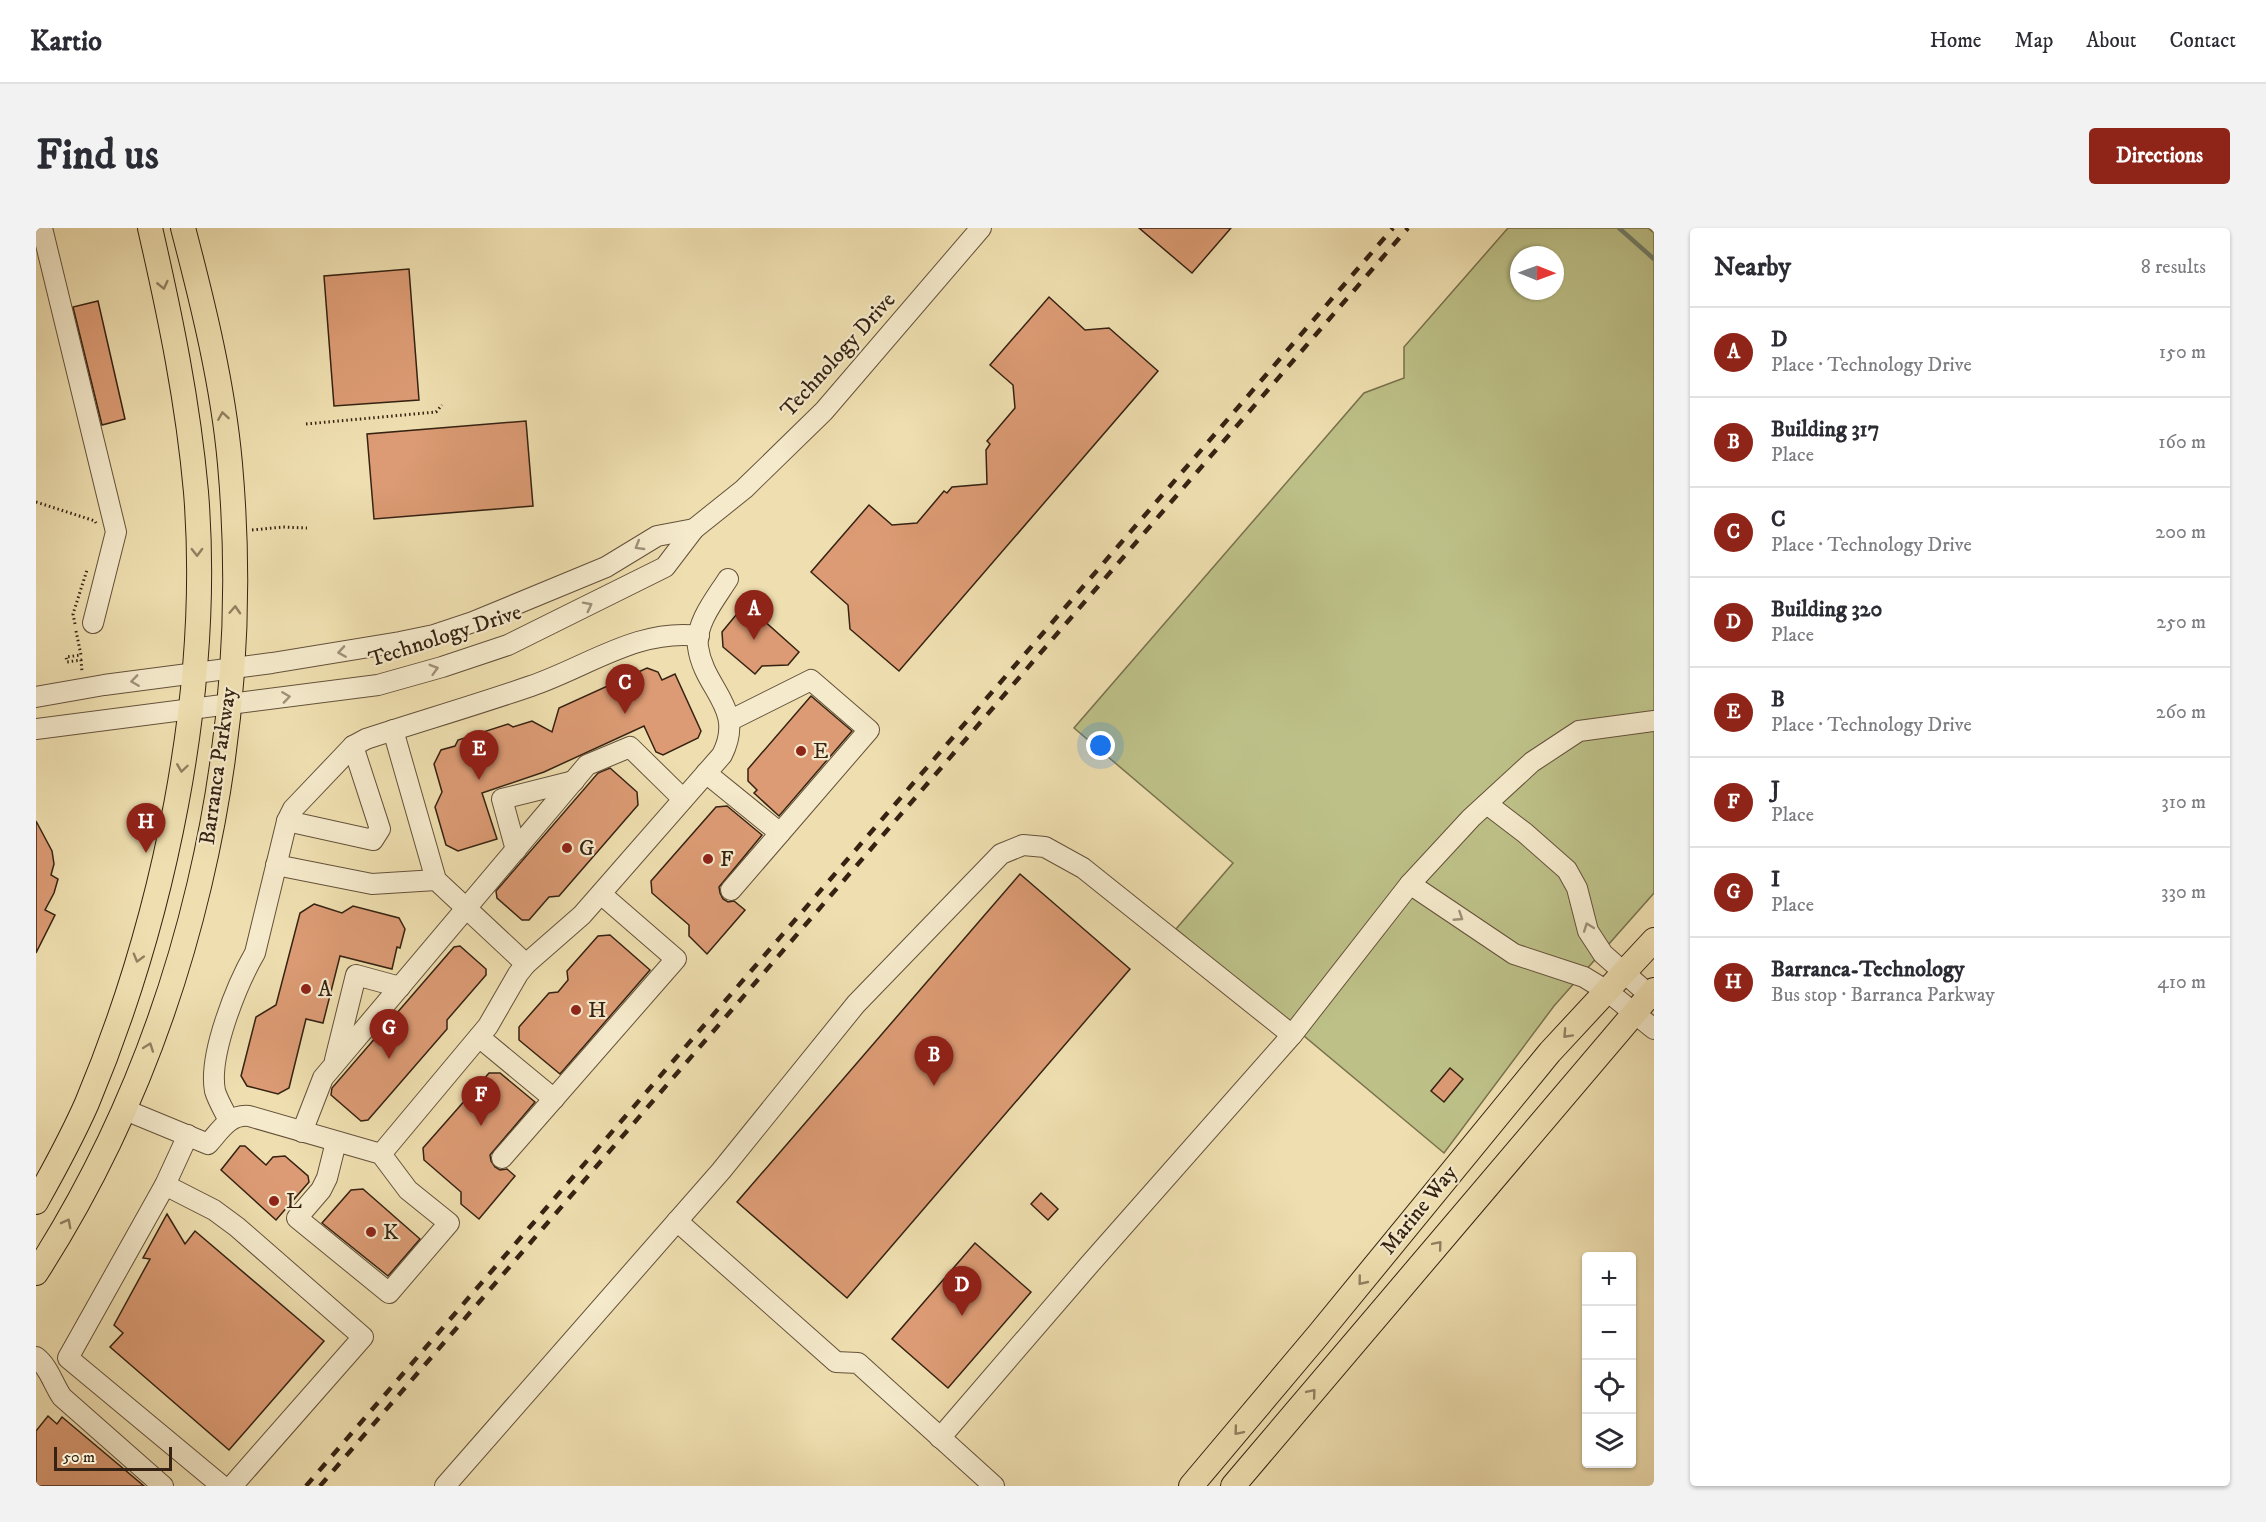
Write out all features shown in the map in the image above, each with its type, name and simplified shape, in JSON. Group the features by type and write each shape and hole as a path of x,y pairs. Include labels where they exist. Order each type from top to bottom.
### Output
{"main road":[{"name":"Barranca Parkway","path":"36,1202 64,1152 87,1102 132,978 165,855 178,792 189,710 198,586 196,494 187,405 171,317 150,228"},
{"name":"Barranca Parkway","path":"36,1273 95,1171 137,1078 187,934 215,807 232,669 236,532 230,460 205,312 183,228"},
{"name":"Marine Way","path":"1191,1486 1550,1052 1654,940"},
{"name":"Marine Way","path":"1233,1486 1634,1014 1653,995"}],"street":[{"path":"42,228 116,532 93,623"},
{"name":"Technology Drive","path":"36,729 378,685 508,645 665,567 694,530 744,489 824,411 981,228"},
{"name":"Technology Drive","path":"36,697 232,669 434,635 473,622 606,567 657,536 694,530"},
{"path":"381,1154 488,1026 526,964 582,915 722,755 728,743 731,720 698,647 699,636 708,610 728,579"},
{"path":"229,1121 216,1093 214,1080 217,1050 244,972 255,953 287,821 293,809 353,746 393,730 533,686 653,637 681,634 699,636"},
{"path":"731,720 811,680 869,730 731,890"},
{"path":"939,1438 1292,1035 1410,885 1487,804 1532,762 1579,731 1654,722"},
{"path":"393,730 436,880 526,964"},
{"path":"287,821 373,840 380,829 353,746"},
{"path":"302,1132 323,1078 587,765 630,747 683,800"},
{"path":"706,773 780,833"},
{"path":"516,850 502,799 574,781"},
{"path":"1487,804 1526,833 1567,870 1577,888 1588,931 1603,954 1653,995"},
{"path":"445,1486 721,1172 856,1004 1001,854 1023,845 1045,847 1083,868 1292,1035"},
{"path":"276,865 372,884 436,880"},
{"path":"1410,885 1514,954 1581,975 1607,991 1654,1029"},
{"path":"502,1158 676,959 601,894"},
{"path":"334,1065 356,975 400,987"},
{"path":"479,1036 554,1099"},
{"path":"123,1109 208,1144 229,1121 239,1115 381,1154 408,1190 450,1223 389,1293 297,1218 321,1190 327,1178 336,1142"},
{"path":"163,1486 62,1397 39,1365 68,1358 165,1185 188,1135"},
{"path":"165,1185 214,1210 237,1227 363,1337 232,1486"},
{"path":"677,1221 836,1362 858,1363 994,1486"},
{"path":"68,1358 222,1486"}],"path":[{"path":"306,424 436,412 442,405"},
{"path":"36,502 95,521 98,533"},
{"path":"236,532 283,527 307,528"},
{"path":"82,672 81,660 67,662 66,657 81,655 73,614 89,562"}],"green space":[{"path":"1508,228 1648,228 1654,233 1654,893 1554,1006 1444,1153 1176,929 1233,863 1074,728 1364,393 1404,378 1404,347"}],"building":[{"path":"1139,228 1231,228 1192,273"},
{"path":"409,269 419,400 334,406 324,276"},
{"path":"1049,297 1085,330 1109,328 1158,371 899,671 850,629 848,605 811,572 869,505 892,525 917,523 944,491 947,493 952,487 987,484 986,450 990,444 987,441 1015,408 1013,385 990,365"},
{"path":"98,301 125,419 102,425 73,307"},
{"path":"526,421 533,506 374,519 367,434"},
{"path":"745,604 799,652 788,665 762,666 755,674 723,647 722,632"},
{"path":"647,668 658,672 662,680 675,674 701,731 698,738 663,755 656,752 644,726 544,772 482,793 497,839 458,851 446,845 435,807 442,792 434,764 441,750 455,746 458,740 508,724 513,727 532,721 552,732 559,708"},
{"name":"E","path":"811,696 852,731 779,816 754,793 757,790 748,781 748,769"},
{"name":"G","path":"610,768 637,792 638,805 559,896 549,897 529,920 522,920 497,898 496,891 598,773"},
{"name":"F","path":"727,806 762,835 719,887 723,899 728,902 734,901 745,910 707,954 689,936 689,925 652,893 651,881 716,807"},
{"path":"36,821 52,851 54,864 51,875 58,879 45,910 55,915 36,953"},
{"path":"1020,874 1130,969 847,1298 737,1202"},
{"name":"A","path":"314,904 342,913 353,906 399,918 405,929 400,948 397,947 392,969 340,956 323,1023 306,1019 289,1088 278,1094 247,1086 241,1076 256,1017 276,1005 300,913"},
{"name":"H","path":"610,935 650,970 560,1074 519,1040 519,1027 549,993 558,992 568,980 567,971 598,936"},
{"path":"460,946 486,969 486,975 447,1020 447,1029 368,1120 361,1121 331,1095 332,1088 454,947"},
{"path":"1450,1068 1463,1079 1444,1102 1431,1091"},
{"path":"489,1073 500,1073 535,1102 490,1155 495,1167 500,1170 507,1169 515,1176 479,1219 461,1204 461,1192 424,1160 423,1148"},
{"name":"L","path":"240,1146 245,1146 266,1165 273,1157 285,1156 308,1176 309,1182 276,1220 221,1170"},
{"name":"K","path":"363,1189 420,1239 388,1276 322,1223 351,1190"},
{"path":"1041,1193 1058,1209 1048,1220 1031,1204"},
{"path":"167,1214 185,1244 195,1231 324,1341 229,1450 110,1347 123,1333 114,1325 150,1259 143,1258"},
{"path":"975,1243 1031,1292 948,1388 892,1339"},
{"path":"48,1416 57,1424 62,1417 144,1486 36,1486 36,1431"}],"waterway":[{"path":"1619,228 1654,259"}],"railway":[{"path":"306,1486 1393,228"},
{"path":"320,1486 1408,228"}],"place":[{"name":"D","path":"754,640"},
{"name":"C","path":"625,714"},
{"name":"E","path":"801,751"},
{"name":"B","path":"479,780"},
{"name":"G","path":"567,848"},
{"name":"Barranca-Technology","path":"146,853"},
{"name":"F","path":"708,859"},
{"name":"A","path":"306,989"},
{"name":"H","path":"576,1010"},
{"name":"I","path":"389,1059"},
{"name":"Building 317","path":"934,1086"},
{"name":"J","path":"481,1126"},
{"name":"L","path":"274,1201"},
{"name":"K","path":"371,1232"},
{"name":"Building 320","path":"962,1316"}]}
